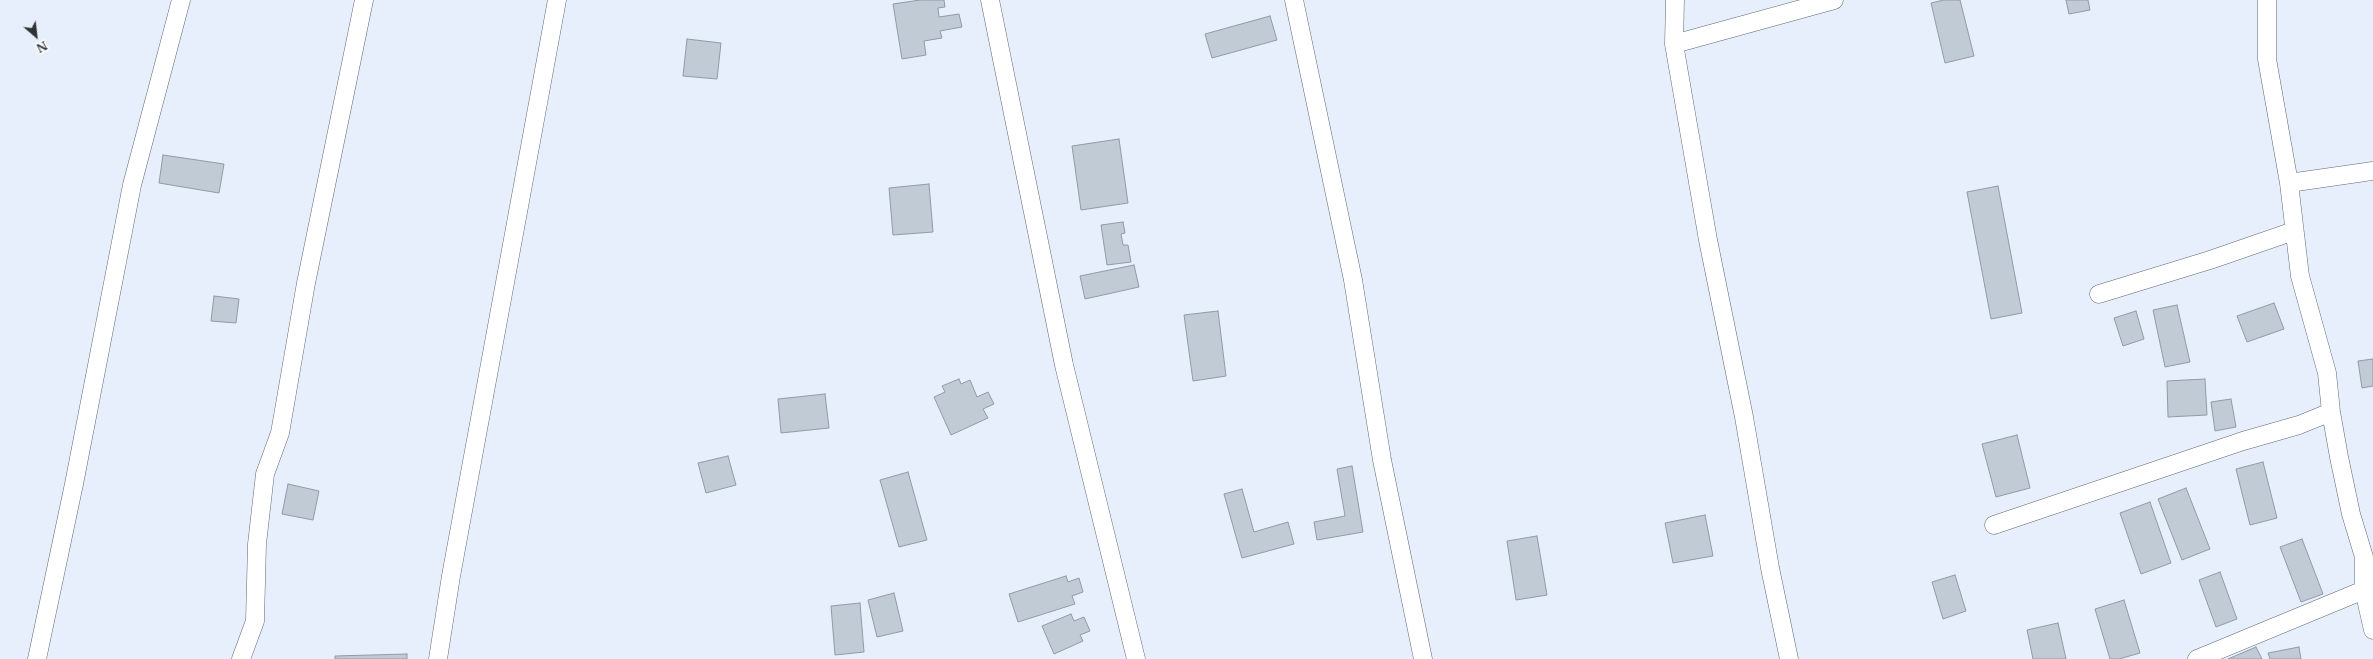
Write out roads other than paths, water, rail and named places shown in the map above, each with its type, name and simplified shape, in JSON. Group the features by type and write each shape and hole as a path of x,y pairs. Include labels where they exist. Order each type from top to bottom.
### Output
{"street":[{"path":"37,659 74,484 132,185 181,0"},
{"path":"241,659 255,621 257,544 265,474 280,433 306,283 364,0"},
{"path":"438,659 454,560 557,0"},
{"path":"990,0 1064,365 1136,659"},
{"path":"1294,0 1352,280 1382,460 1423,659"},
{"path":"1675,0 1674,44 1708,240 1744,417 1770,568 1789,659"},
{"path":"1674,44 1834,0"},
{"path":"2267,0 2267,59 2289,183 2300,276 2327,373 2331,412 2351,514 2364,557 2364,590 2373,630"},
{"path":"2289,183 2373,171"},
{"path":"2099,294 2210,260 2294,231"},
{"path":"1994,525 2331,412"},
{"path":"2197,659 2364,590"}]}
